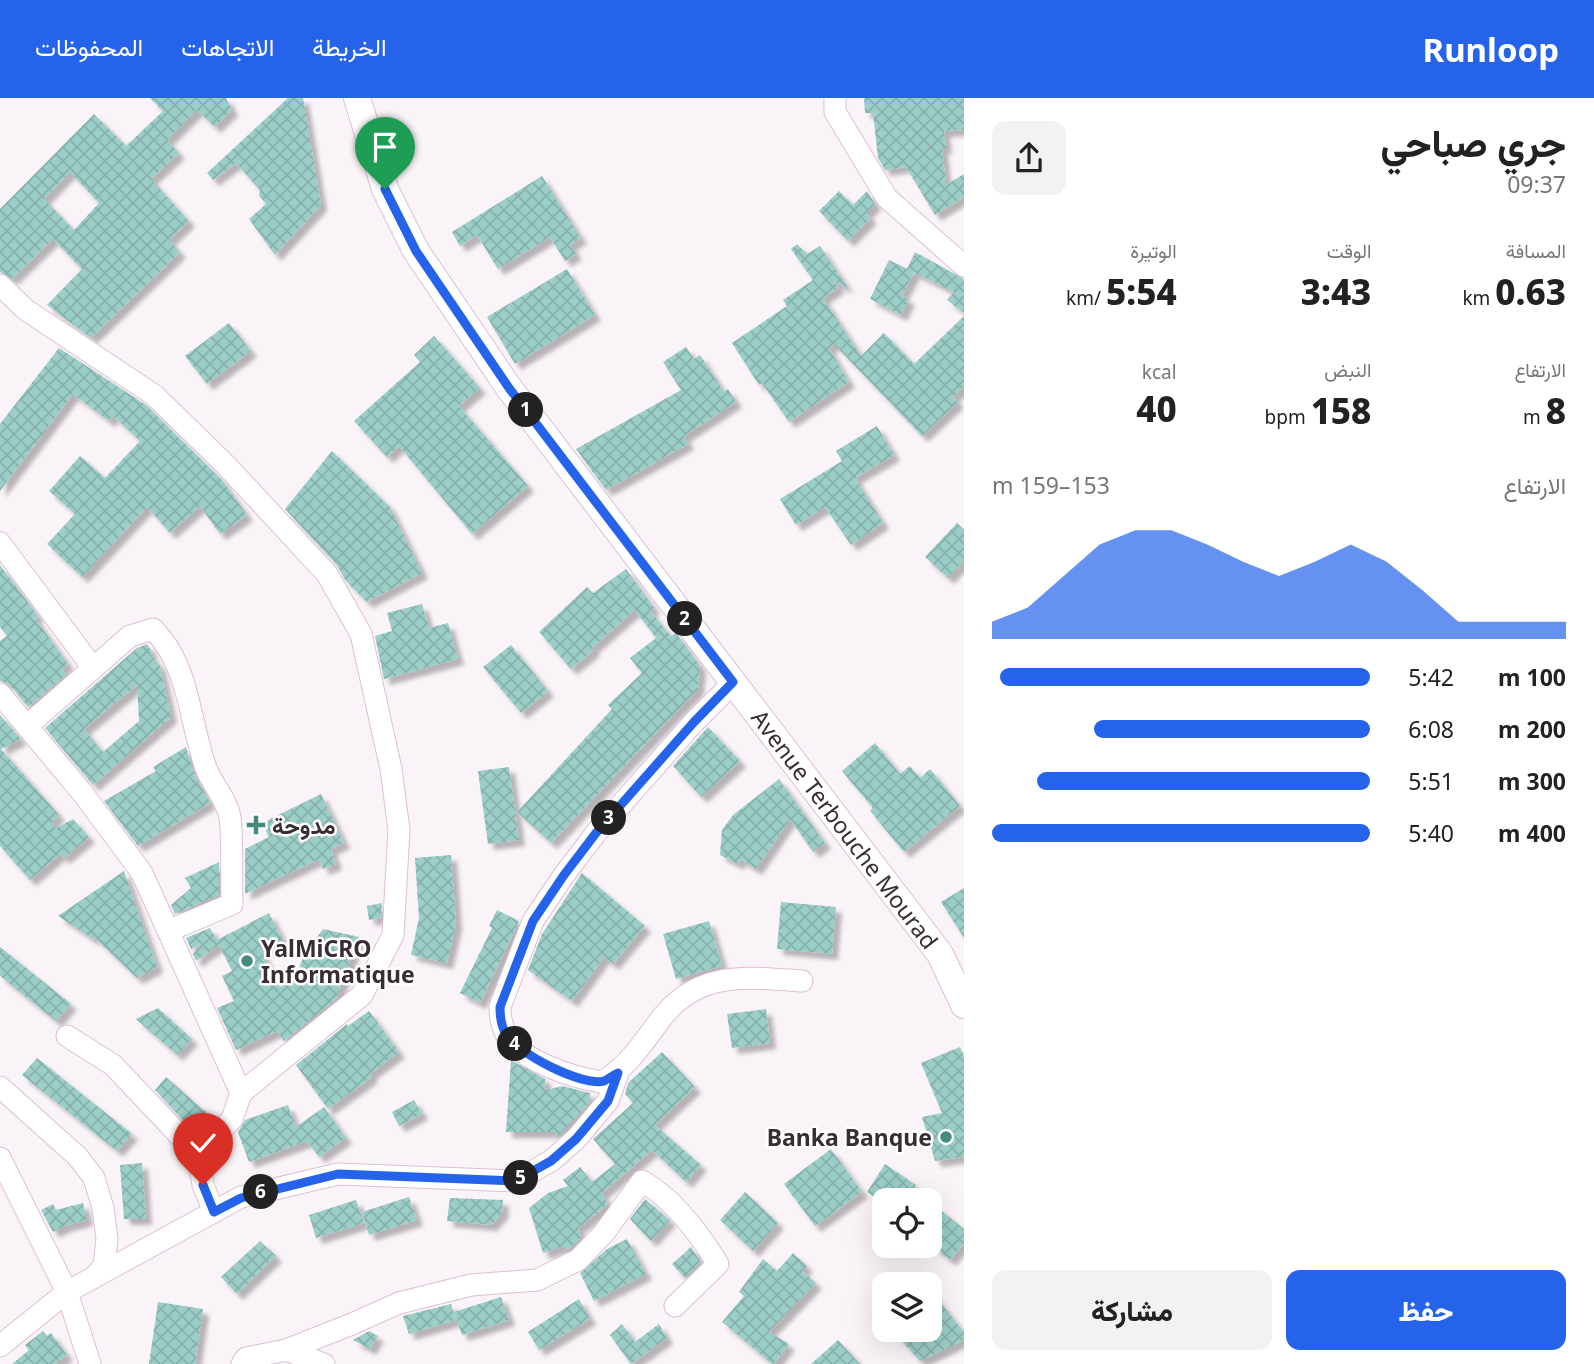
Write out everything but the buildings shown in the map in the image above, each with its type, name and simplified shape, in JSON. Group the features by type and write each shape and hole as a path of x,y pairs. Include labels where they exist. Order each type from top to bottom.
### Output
{"main road":[{"name":"Avenue Terbouche Mourad","path":"357,98 385,189 416,251 509,388 940,954 964,1005"}],"street":[{"path":"835,98 835,112 887,198 964,266"},
{"path":"0,285 26,310 154,395 225,464 327,574 361,634 391,769 399,830 393,935 362,995 241,1093 232,1119 198,1155"},
{"path":"0,543 93,668"},
{"path":"27,726 130,636 153,629 167,643 183,675 189,710 207,769 229,814 232,904 168,931"},
{"path":"733,682 596,833 564,875 533,921 500,1007 500,1021 507,1037 529,1056 553,1068 602,1082 618,1073 669,1007 694,988 746,977 802,981"},
{"path":"0,694 84,795 142,873 241,1093"},
{"path":"67,1036 113,1065 198,1155 203,1185 214,1212"},
{"path":"0,1346 67,1292 241,1198 338,1174 515,1181 551,1161 576,1139 608,1101 618,1073"},
{"path":"0,1087 78,1157 94,1178 103,1208 107,1239 104,1266 96,1275"},
{"path":"0,1158 67,1292 90,1364"},
{"path":"242,1364 246,1358 286,1350 398,1303 471,1285 537,1280 578,1260 604,1234 642,1181 653,1188 699,1234 718,1264 675,1306"},
{"path":"286,1350 324,1364"}],"place":[{"name":"مدوحة","path":"256,825"},
{"name":"YalMiCRO Informatique","path":"247,961"},
{"name":"Banka Banque","path":"946,1137"}],"route":[{"path":"203,1185 214,1212 241,1198 338,1174 515,1181 551,1161 576,1139 608,1101 618,1073 602,1082 589,1080 553,1068 529,1056 507,1037 500,1021 500,1007 533,921 564,875 596,833 733,682 509,388 416,251 385,189"}]}
